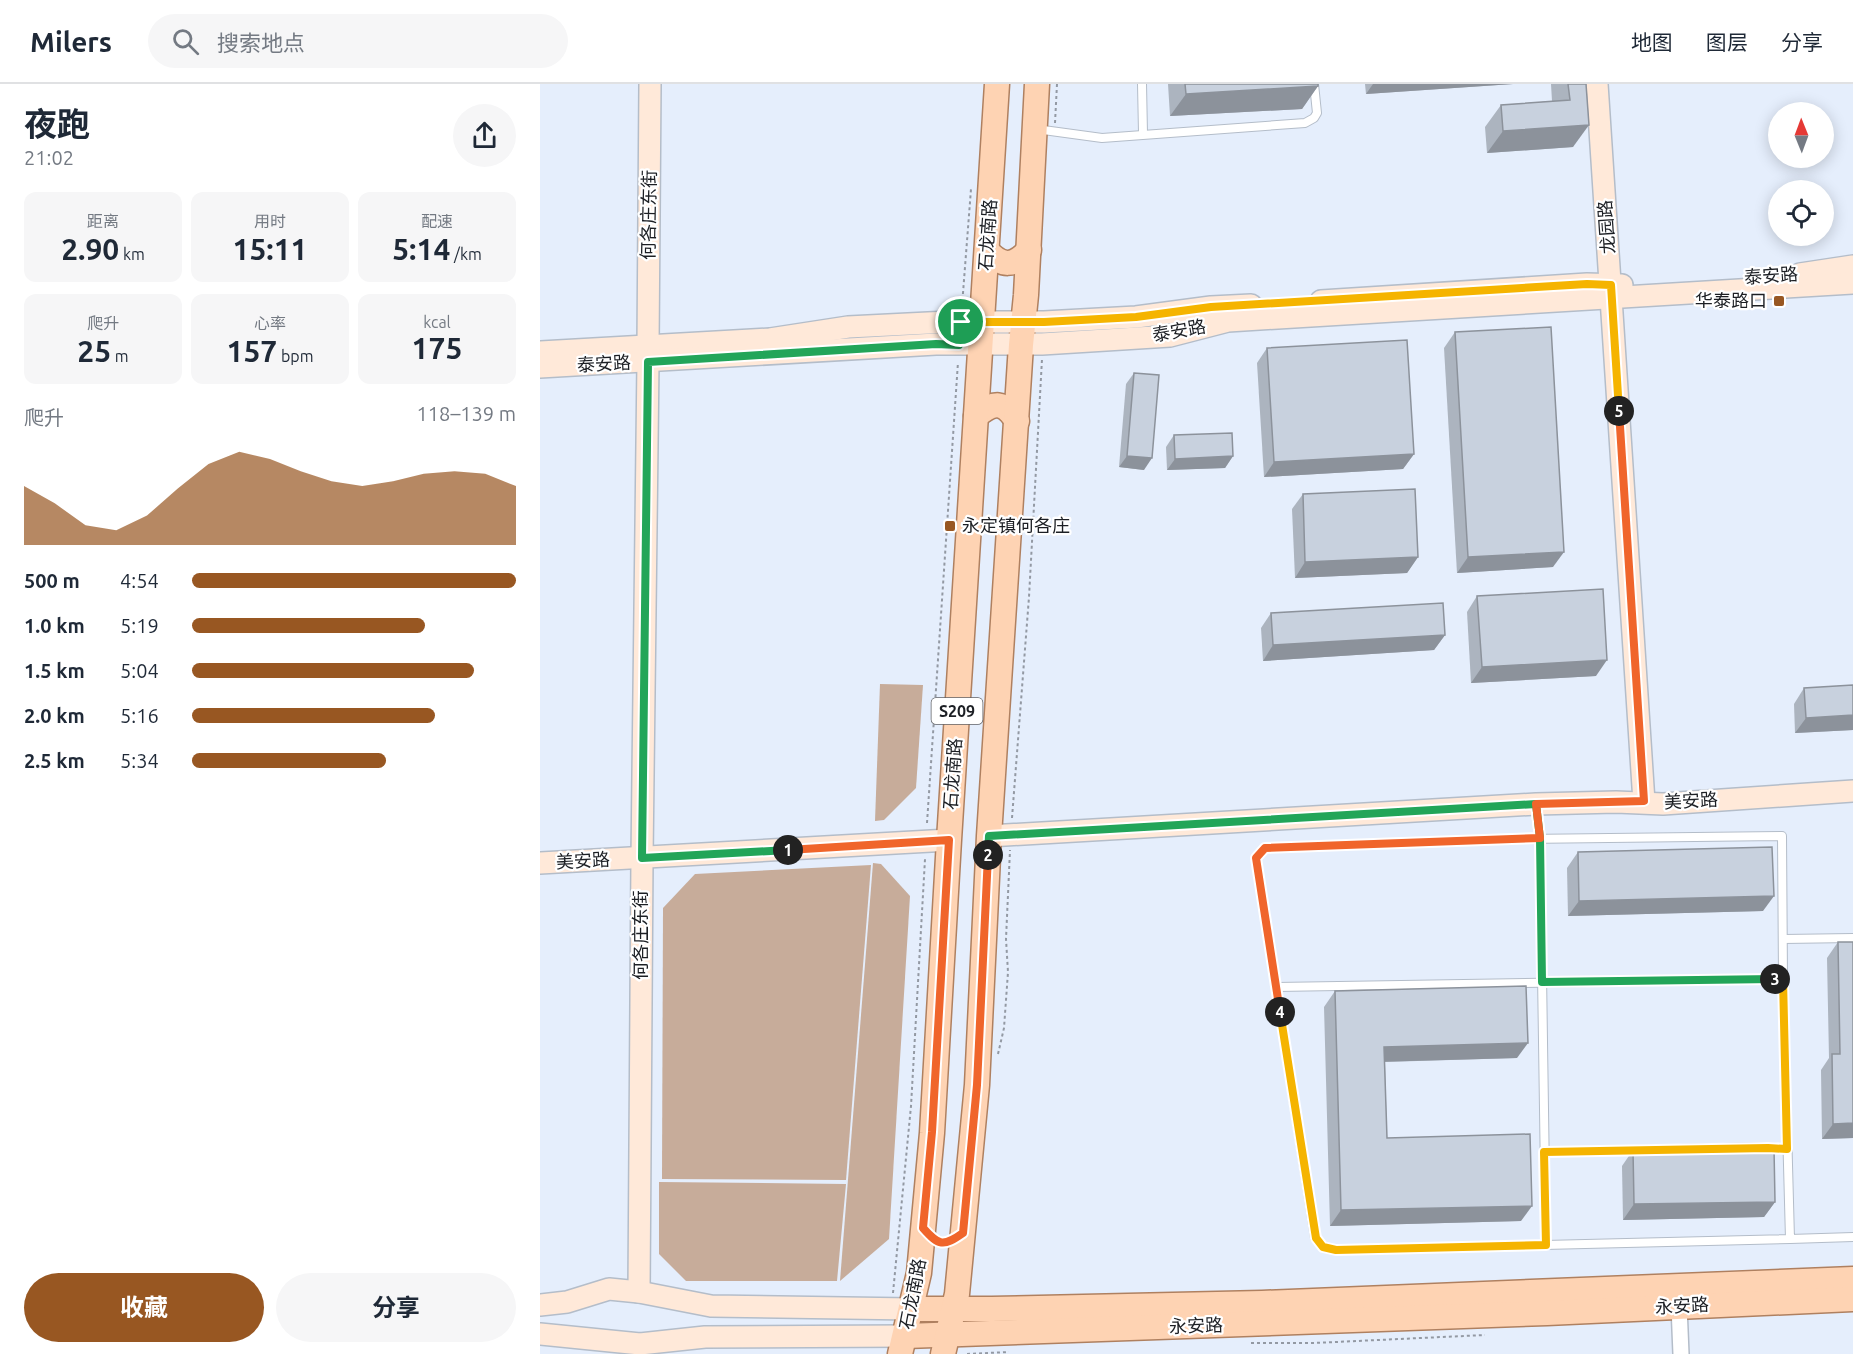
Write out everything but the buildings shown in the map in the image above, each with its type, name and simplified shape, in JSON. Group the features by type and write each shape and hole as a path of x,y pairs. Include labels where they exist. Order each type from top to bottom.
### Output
{"main road":[{"name":"石龙南路","path":"903,1345 901,1309 919,1273 932,1132 937,841 976,416 971,333 987,250 997,84"},
{"name":"S209","path":"945,1344 957,1294 1000,836 1017,421 1029,337 1029,250 1045,130 1037,84"},
{"path":"987,250 1003,263 1012,263 1022,258 1029,250"},
{"path":"976,416 992,405 1002,405 1017,421"},
{"path":"923,1228 938,1243 944,1244 963,1233"},
{"name":"永安路","path":"901,1309 953,1310 1286,1302 1853,1279"},
{"name":"永安路","path":"903,1345 1853,1299"}],"street":[{"name":"何各庄东街","path":"639,1292 650,84"},
{"name":"龙园路","path":"1597,84 1644,801"},
{"name":"泰安路","path":"1029,337 1136,317 1235,306 1587,284 1612,292 1643,285 1806,274 1853,266"},
{"name":"泰安路","path":"540,352 648,354 936,344 971,333 1029,337 1170,336 1228,321 1612,292 1853,283"},
{"name":"泰安路","path":"540,367 648,354"},
{"name":"美安路","path":"1000,836 1536,804 1644,801 1663,804 1853,791"},
{"name":"美安路","path":"540,863 937,841"},
{"path":"540,1305 567,1302 609,1289 639,1292 711,1306 901,1309"},
{"path":"1679,1306 1681,1354"},
{"name":"永安路","path":"540,1334 640,1344 678,1338 705,1337 903,1345"}],"lane":[{"path":"1142,84 1143,133"},
{"path":"1045,130 1102,138 1143,133 1305,123 1314,118 1317,113 1314,84"},
{"path":"1536,804 1540,838 1546,1245"},
{"path":"1791,1239 1783,979 1782,836 1540,838 1265,848 1256,858 1316,1238 1323,1247 1336,1250 1791,1239 1853,1237"},
{"path":"1783,939 1853,938"},
{"path":"1276,987 1783,979"},
{"path":"1544,1152 1787,1149"}],"path":[{"path":"1045,130 1057,84"},
{"name":"石龙南路","path":"901,1309 911,1106 937,841 971,333 971,179"},
{"path":"997,1060 1004,1028 1008,972 1000,836 1029,597 1029,337"}],"shaded area":[{"path":"880,684 923,685 916,788 884,820 875,821"},
{"path":"873,863 881,864 910,896 889,1239 840,1281"},
{"path":"871,865 846,1180 662,1179 663,908 695,874"},
{"path":"659,1182 846,1184 837,1281 686,1281 659,1254"}],"place":[{"name":"华泰路口","path":"1779,301"},
{"name":"永定镇何各庄","path":"950,526"}],"route":[{"path":"961,322 959,345 936,344 648,362 642,858 949,840 932,1132 923,1228 930,1236 938,1243 944,1244 963,1233 977,1085 989,836 1536,804 1540,838 1542,982 1783,979 1787,1149 1544,1152 1546,1245 1336,1250 1323,1247 1316,1238 1256,858 1265,848 1540,838 1536,804 1644,801 1611,285 1587,284 1211,307 1136,317 1044,322 961,322"}]}
